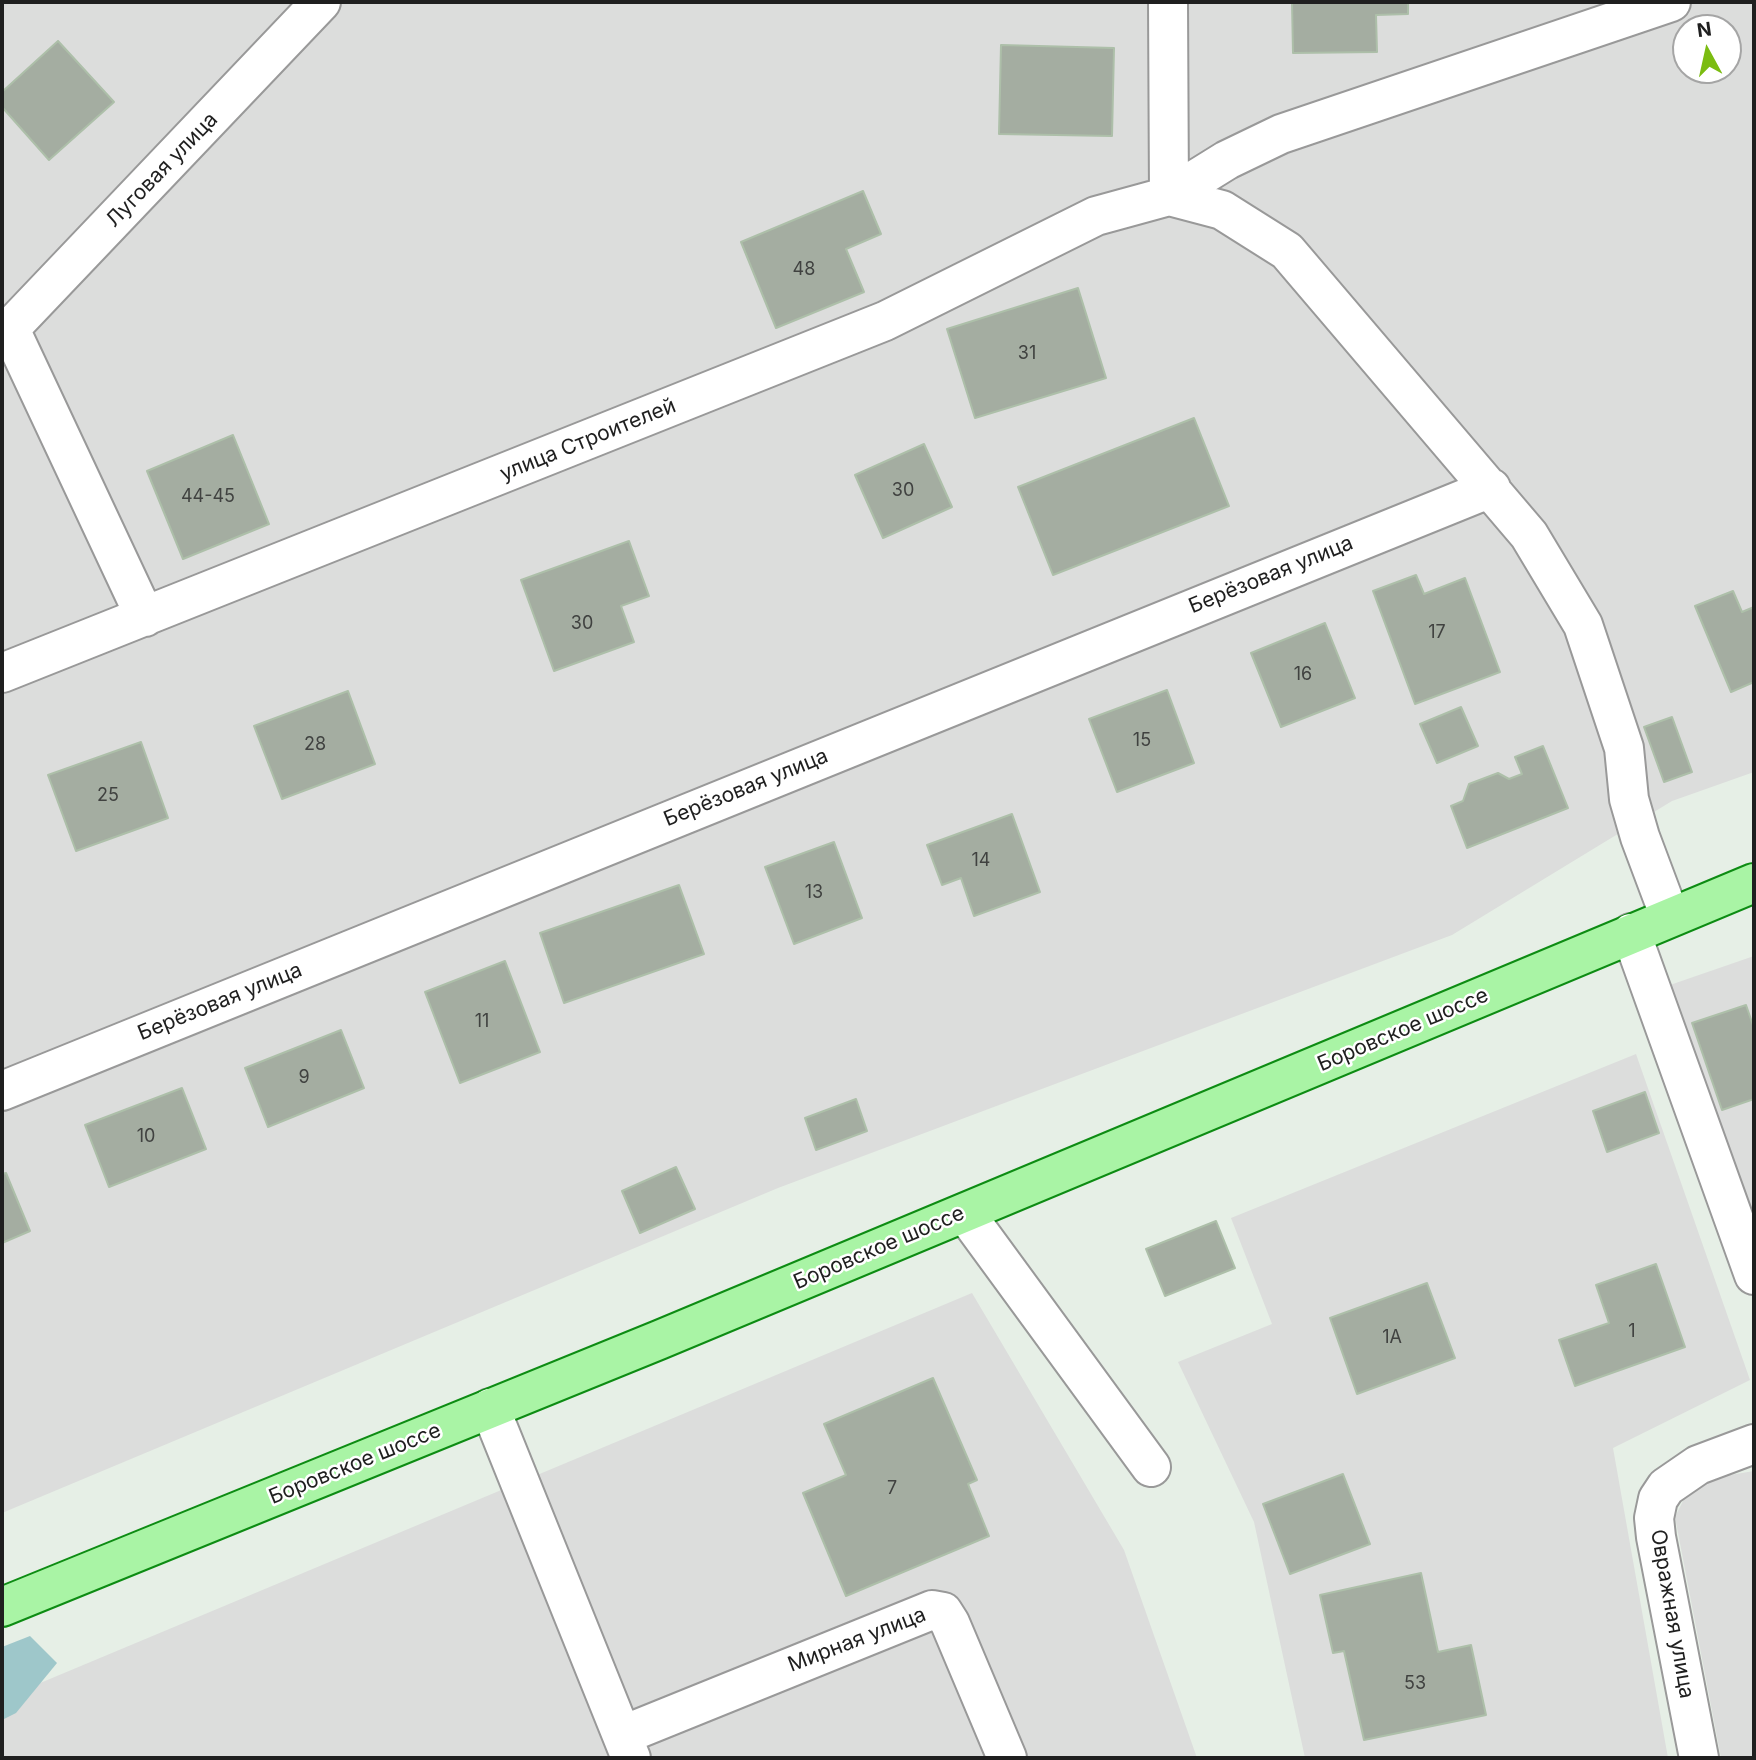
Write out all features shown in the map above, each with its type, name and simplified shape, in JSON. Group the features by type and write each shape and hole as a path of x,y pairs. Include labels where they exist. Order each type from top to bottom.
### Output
{"main road":[{"name":"Боровское шоссе","path":"2,1607 965,1213 1754,883"}],"street":[{"name":"Луговая улица","path":"6,333 321,2"},
{"path":"1168,2 1169,196"},
{"path":"1169,196 1227,160 1281,134 1671,2"},
{"path":"1169,196 1222,210 1287,251 1529,535 1583,625 1624,748 1629,799 1640,837 1670,917"},
{"name":"улица Строителей","path":"2,673 885,321 1096,216 1169,196"},
{"path":"6,333 145,617"},
{"name":"Берёзовая улица","path":"2,1091 1491,488"},
{"path":"1631,933 1754,1275"},
{"path":"965,1213 1152,1466"},
{"name":"Мирная улица","path":"490,1408 627,1747 932,1610 943,1612 950,1623 1007,1758"},
{"name":"Овражная улица","path":"1699,1758 1656,1537 1656,1509 1658,1499 1666,1487 1699,1465 1754,1444"}],"shaded area":[{"path":"2,2 1754,2 1754,772 1672,801 1452,935 778,1188 2,1513"},
{"path":"1754,956 1754,1219 1670,985"},
{"path":"1636,1054 1750,1380 1613,1448 1668,1758 1305,1758 1254,1522 1178,1362 1272,1324 1231,1218"},
{"path":"972,1293 1124,1550 1197,1758 2,1758 2,1699"},
{"path":"1754,1471 1754,1758 1721,1758 1675,1517 1688,1491 1712,1478"},
{"path":"30,1636 57,1663 16,1713 2,1720 2,1647"}],"building":[{"path":"1292,2 1408,2 1408,14 1376,15 1377,52 1293,53"},
{"path":"58,41 114,102 49,160 2,107 2,92"},
{"path":"1001,45 1114,48 1112,136 999,134"},
{"path":"863,191 881,234 846,249 864,292 776,328 741,242"},
{"path":"1078,288 1106,378 975,418 947,329"},
{"path":"1194,418 1229,506 1053,575 1018,487"},
{"path":"233,435 269,524 183,559 147,471"},
{"path":"924,444 952,507 883,538 855,475"},
{"path":"629,541 649,596 621,606 634,642 554,671 521,580"},
{"path":"1416,575 1424,594 1465,578 1500,672 1415,704 1373,591"},
{"path":"1733,591 1742,612 1754,607 1754,682 1731,692 1695,606"},
{"path":"1325,623 1355,698 1281,727 1251,653"},
{"path":"1167,690 1194,763 1117,792 1089,719"},
{"path":"348,691 375,764 282,799 254,726"},
{"path":"1461,707 1478,746 1437,763 1420,724"},
{"path":"1672,717 1692,772 1664,782 1644,727"},
{"path":"141,742 168,818 76,851 48,775"},
{"path":"1543,746 1568,808 1467,848 1451,806 1463,801 1469,784 1498,773 1509,779 1522,774 1515,757"},
{"path":"1012,814 1040,892 974,916 961,878 942,885 927,845"},
{"path":"834,842 862,918 794,944 765,867"},
{"path":"679,885 704,954 564,1003 540,933"},
{"path":"505,961 540,1052 460,1083 425,992"},
{"path":"1746,1005 1754,1028 1754,1099 1722,1110 1692,1023"},
{"path":"341,1030 364,1088 268,1127 245,1068"},
{"path":"182,1088 206,1149 109,1187 85,1125"},
{"path":"1645,1092 1659,1133 1607,1152 1593,1111"},
{"path":"856,1099 867,1131 816,1150 805,1118"},
{"path":"676,1167 695,1209 640,1233 622,1191"},
{"path":"6,1173 30,1231 2,1243 2,1174"},
{"path":"1216,1221 1235,1268 1165,1296 1146,1249"},
{"path":"1656,1264 1685,1347 1575,1386 1559,1340 1609,1323 1596,1285"},
{"path":"1427,1283 1455,1358 1357,1394 1330,1318"},
{"path":"933,1378 977,1480 968,1484 989,1536 846,1596 803,1493 846,1475 824,1424"},
{"path":"1343,1474 1370,1544 1290,1574 1263,1504"},
{"path":"1421,1573 1438,1652 1471,1645 1486,1715 1364,1740 1344,1651 1333,1653 1320,1595"}]}
